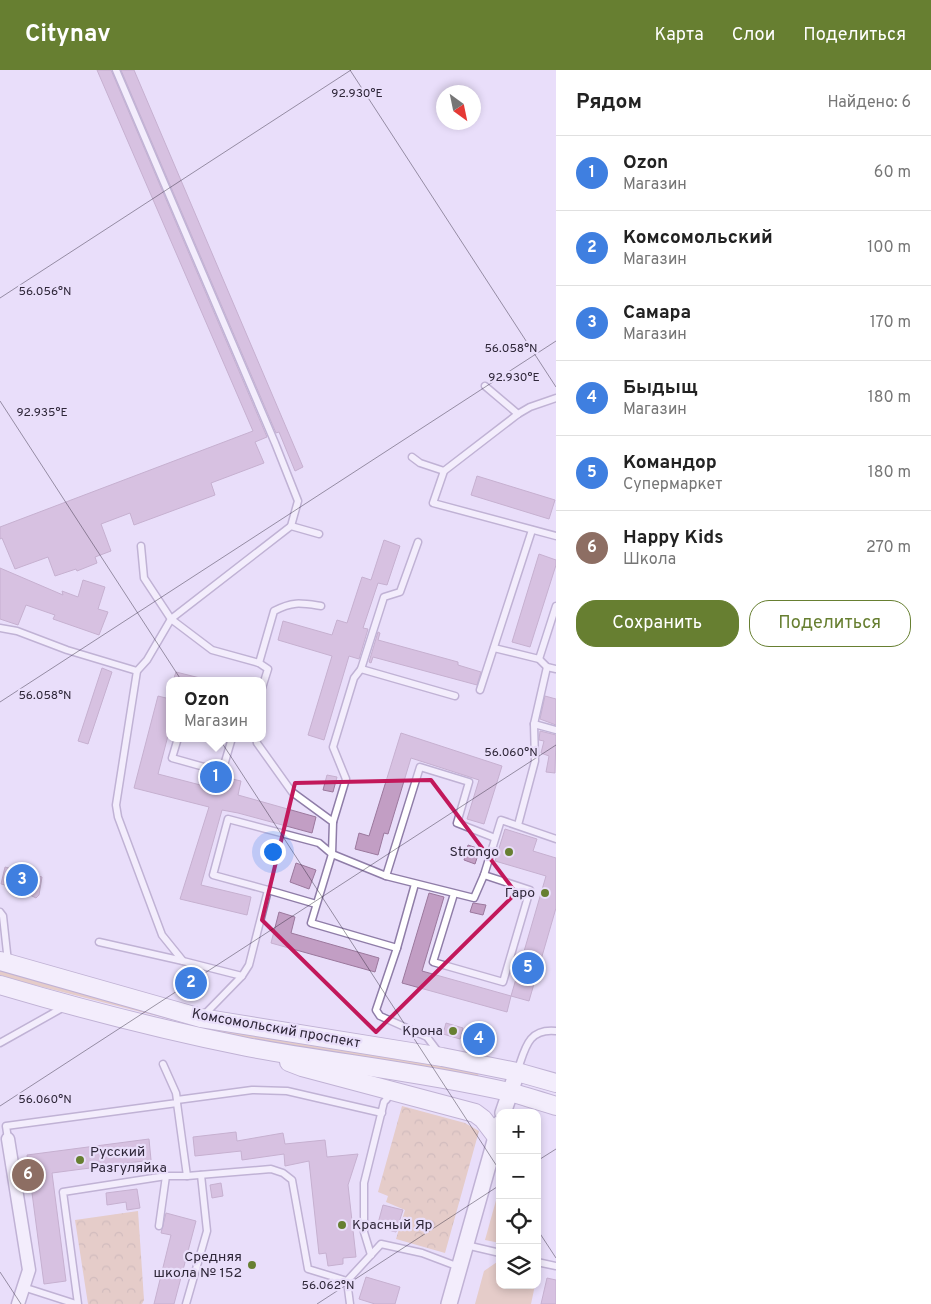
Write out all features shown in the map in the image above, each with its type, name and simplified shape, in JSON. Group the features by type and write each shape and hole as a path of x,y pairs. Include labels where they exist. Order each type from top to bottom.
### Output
{"main road":[{"name":"Комсомольский проспект","path":"4,962 201,1018 442,1057 517,1072 556,1083"},
{"name":"Комсомольский проспект","path":"0,985 68,1005 183,1033 248,1047 356,1064 509,1092 556,1106"},
{"path":"248,1047 302,1067 475,1113 496,1129"}],"street":[{"path":"504,1109 517,1072"},
{"path":"5,1131 5,1152 30,1270 18,1304"},
{"path":"449,1304 496,1137"}],"lane":[{"path":"116,70 298,501 292,526 171,619 147,660 137,671 116,805 118,817 162,934 183,961"},
{"path":"485,386 518,414"},
{"path":"556,398 530,406 444,471 434,503 556,536"},
{"path":"412,457 420,463 444,471"},
{"path":"292,526 319,534"},
{"path":"480,690 532,530"},
{"path":"397,948 310,923 332,854 333,822 346,779 333,747 354,678 361,670 384,597 400,592 418,542"},
{"path":"142,546 144,578 171,619 212,650 259,663 268,669 265,677"},
{"path":"259,663 274,611 287,604 297,603 321,606"},
{"path":"538,659 556,606"},
{"path":"0,628 17,631 67,650 137,671"},
{"path":"494,648 538,659 547,667 556,670"},
{"path":"518,825 535,761 534,724 547,667"},
{"path":"361,670 455,696"},
{"path":"534,724 556,730"},
{"path":"177,742 172,758 222,772 231,742"},
{"path":"257,742 292,792 333,822"},
{"path":"386,876 420,768 469,782 457,823 495,838"},
{"path":"316,904 213,875 228,819 319,843 332,854 386,876 474,898 484,875 501,820 556,838"},
{"path":"454,894 433,962 503,982 530,890 484,875"},
{"path":"415,884 397,948 376,1010 380,1016 427,1037 442,1057"},
{"path":"201,1018 242,976 249,964 268,890"},
{"path":"0,912 3,916 4,962"},
{"path":"99,942 242,976"},
{"path":"0,1043 68,1005"},
{"path":"517,1072 528,1042 536,1034 548,1030 556,1030"},
{"path":"163,1064 176,1093 187,1176"},
{"path":"371,1255 364,1232 364,1184 386,1099 383,1089"},
{"path":"5,1131 252,1090 287,1091 382,1113"},
{"path":"23,1287 77,1304 64,1192 166,1176 271,1169 284,1173 292,1180 308,1269 347,1281"},
{"path":"186,1304 207,1232 201,1174"},
{"path":"159,1226 166,1176"},
{"path":"347,1281 381,1244 422,1253 459,1267"},
{"path":"466,1245 496,1252"},
{"path":"541,1263 556,1266"},
{"path":"347,1281 350,1304"}],"highlighted area":[{"path":"431,780 516,893 376,1032 262,920 295,783"}],"green space":[{"path":"0,970 134,1007 479,1070 478,1077 232,1035 23,982 0,975"},
{"path":"402,1106 465,1123 479,1131 445,1253 396,1239 405,1210 386,1202 388,1196 378,1192"},
{"path":"496,1200 496,1242 485,1240"},
{"path":"138,1211 144,1300 142,1304 88,1304 75,1220"},
{"path":"496,1263 496,1289 534,1289 531,1304 475,1304 484,1271"}],"building":[{"path":"97,70 111,70 267,437 255,442 264,463 211,483 215,495 134,525 130,513 101,524 111,551 95,557 97,563 77,571 76,569 55,576 48,557 15,569 2,538 0,539 0,527 253,431"},
{"path":"121,70 134,70 303,467 295,471 279,432 276,433"},
{"path":"477,476 555,500 549,519 471,495"},
{"path":"384,540 400,546 387,585 378,583 363,628 368,629 359,659 349,656 324,740 308,735 332,656 278,640 283,621 332,635 337,620 347,623 362,577 371,580"},
{"path":"539,554 556,560 556,565 530,647 512,642"},
{"path":"0,568 63,595 62,591 78,597 83,580 105,587 98,609 108,612 99,635 53,619 55,615 26,605 18,625 0,619"},
{"path":"378,632 380,633 378,640 458,662 458,665 481,672 477,685 373,657 371,663 369,662"},
{"path":"102,668 112,672 88,744 78,741"},
{"path":"176,672 196,677 174,677"},
{"path":"158,696 166,698 166,742 158,774 212,788 215,775 241,781 238,795 316,817 312,833 222,810 201,885 251,897 247,915 180,899 209,807 134,788"},
{"path":"545,696 556,699 556,725 540,719"},
{"path":"540,731 556,735 555,773 546,772 549,756 541,753 544,741 539,740"},
{"path":"401,733 502,766 484,824 467,819 479,780 411,758 388,834 384,833 378,855 355,849 359,833 369,836"},
{"path":"327,775 337,777 333,792 323,790"},
{"path":"505,829 537,839 533,851 556,858 556,908 529,1001 511,996 546,876 495,861"},
{"path":"468,845 480,849 475,864 464,860"},
{"path":"296,863 316,870 309,889 290,882"},
{"path":"5,867 42,877 39,895 36,898 30,895 30,891 1,884"},
{"path":"429,893 444,897 422,971 511,996 507,1012 402,983"},
{"path":"473,903 486,905 483,915 470,912"},
{"path":"279,912 295,917 291,933 379,958 375,972 271,943"},
{"path":"184,968 204,974 197,997 178,992"},
{"name":"Крона","path":"446,1023 463,1028 460,1039 443,1034"},
{"path":"236,1132 237,1141 283,1133 285,1144 325,1140 327,1157 358,1154 348,1185 356,1257 343,1258 343,1264 328,1266 326,1253 319,1254 309,1161 285,1166 284,1154 242,1160 241,1151 195,1156 193,1137"},
{"path":"149,1139 151,1160 52,1173 66,1281 44,1284 27,1155"},
{"path":"221,1183 223,1196 212,1198 210,1185"},
{"path":"137,1189 140,1208 127,1210 126,1202 107,1205 106,1193"},
{"path":"383,1205 403,1210 396,1232 377,1227"},
{"path":"166,1213 196,1221 174,1304 154,1304 171,1235 161,1233"},
{"path":"366,1277 400,1287 395,1304 375,1304 359,1299"},
{"path":"547,1278 556,1280 556,1304 541,1304"}],"place":[{"name":"Ozon","path":"216,777"},
{"name":"Strongo","path":"509,852"},
{"name":"Самара","path":"22,880"},
{"name":"Гаро","path":"545,893"},
{"name":"Командор","path":"528,968"},
{"name":"Комсомольский","path":"191,983"},
{"name":"Крона","path":"453,1031"},
{"name":"Быдыщ","path":"479,1039"},
{"name":"Русский Разгуляйка","path":"80,1160"},
{"name":"Happy Kids","path":"28,1175"},
{"name":"Красный Яр","path":"342,1225"},
{"name":"Средняя школа № 152","path":"252,1265"}]}
